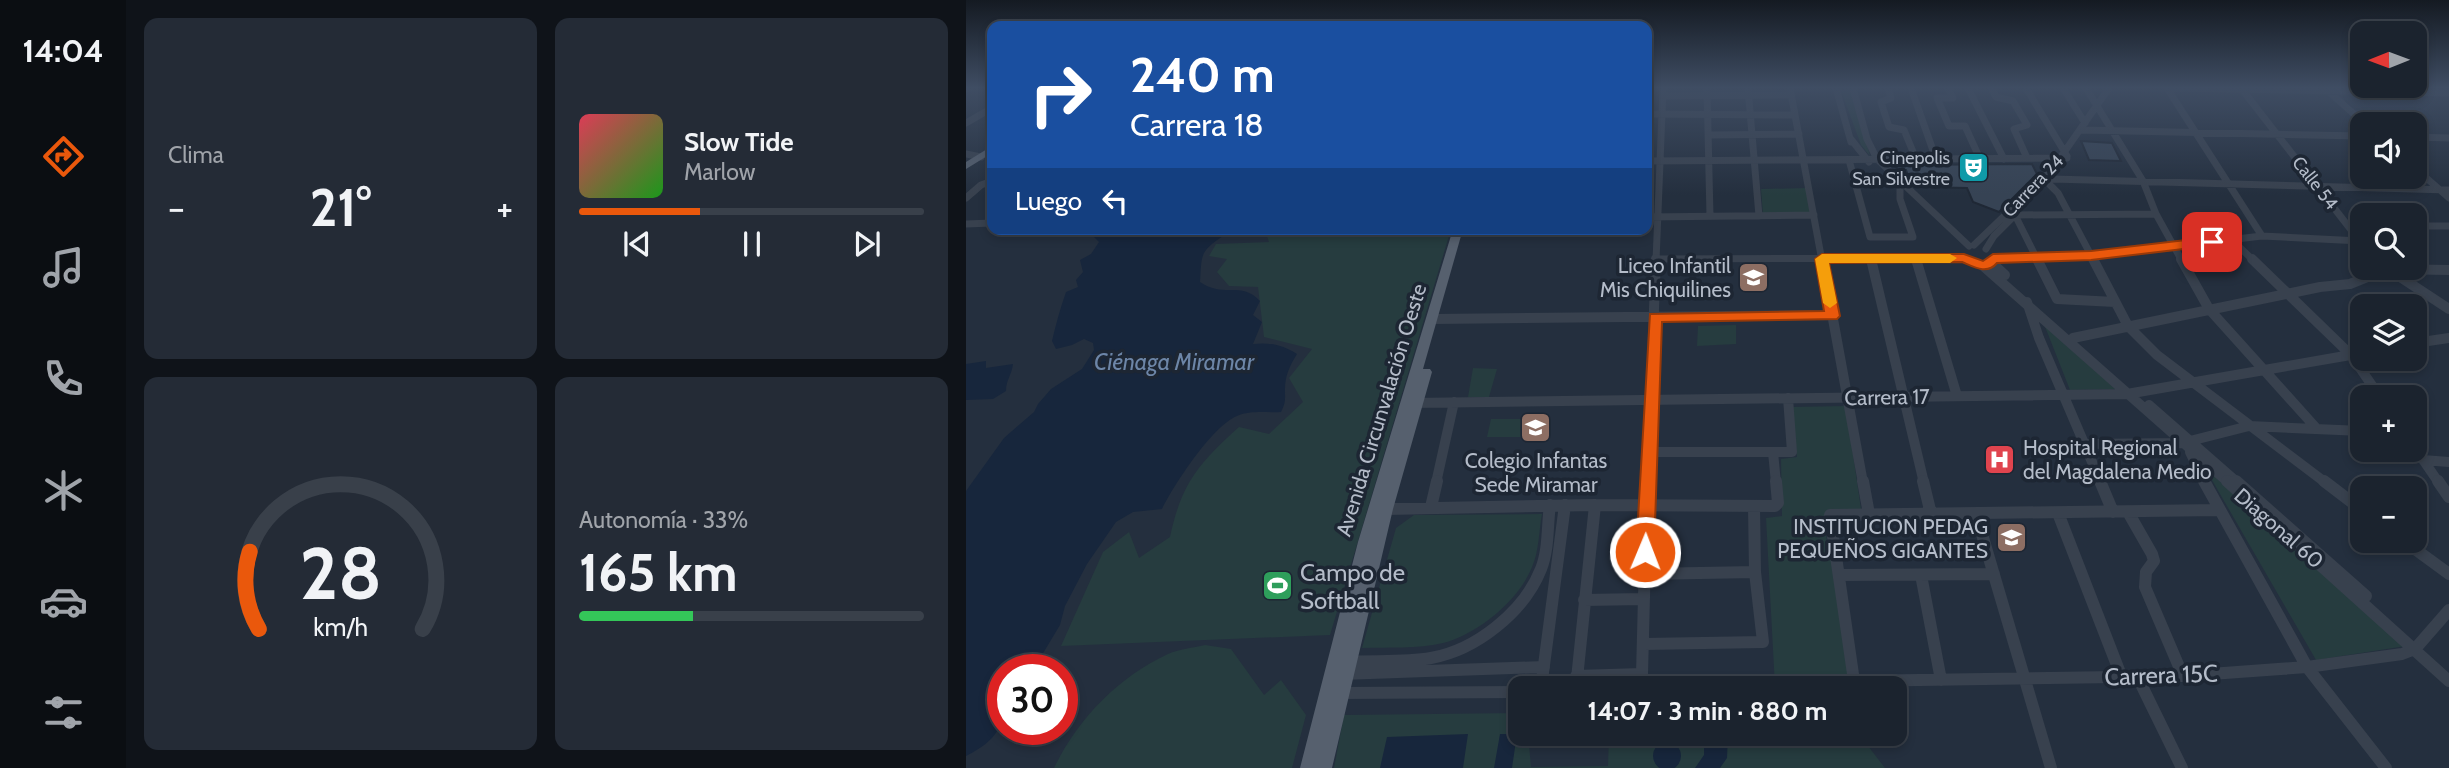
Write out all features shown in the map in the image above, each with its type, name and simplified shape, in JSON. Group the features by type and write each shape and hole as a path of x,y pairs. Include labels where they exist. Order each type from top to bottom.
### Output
{"main road":[{"path":"966,166 971,157 987,147"},
{"name":"Avenida Circunvalación Oeste","path":"1437,319 1457,235"},
{"name":"Avenida Circunvalación Oeste","path":"1323,768 1340,693 1339,668 1374,510 1412,402 1463,235"},
{"name":"Avenida Circunvalación Oeste","path":"1309,768 1386,509 1412,402"}],"street":[{"path":"1626,676 1642,674 1644,644 1646,506 1662,124"},
{"path":"1707,124 1710,216"},
{"path":"1751,124 1759,216"},
{"path":"1797,124 1869,514"},
{"path":"1846,124 1870,237 1913,237 1900,199 1900,188"},
{"path":"1863,124 1877,159 1956,231 1967,250"},
{"path":"1888,124 1889,127 1904,130 1916,159"},
{"path":"1924,124 1936,159"},
{"path":"1948,124 1965,125 1980,159"},
{"path":"1986,124 2004,159"},
{"path":"2025,124 2014,129 2027,158"},
{"path":"1652,161 2065,157 2046,124"},
{"path":"2083,124 2085,127 2112,130 2350,136"},
{"name":"Carrera 24","path":"1986,249 1994,236 2050,181 2087,124"},
{"path":"2108,124 2143,181 2156,215 2209,309 2317,429"},
{"path":"2189,124 2262,236"},
{"name":"Calle 54","path":"2269,124 2350,229"},
{"path":"1707,135 1799,134"},
{"path":"2427,137 2449,138"},
{"path":"1850,138 1867,159 1967,250 1989,262 2036,257 2091,256 2262,236 2350,242"},
{"name":"Carrera 24","path":"1967,250 2065,157"},
{"path":"2427,177 2444,190 2449,198"},
{"path":"2050,181 2143,181 2444,190"},
{"path":"2050,181 2128,326 2192,383 2350,501"},
{"path":"966,198 987,183"},
{"path":"1900,199 1913,199"},
{"path":"1652,217 1814,215"},
{"path":"2115,302 2057,299 2015,215 2156,215"},
{"path":"966,224 987,223"},
{"path":"2427,226 2449,226"},
{"path":"1956,231 1985,234"},
{"path":"2231,239 2350,354"},
{"path":"1657,259 1916,258 1986,249 1989,262"},
{"path":"1871,258 1931,514"},
{"path":"1916,258 1958,396"},
{"name":"Diagonal 60","path":"1989,262 2047,321 2449,672"},
{"name":"Diagonal 60","path":"1989,262 2131,394"},
{"path":"2427,269 2449,270"},
{"path":"2073,338 2320,287 2350,284 2359,280"},
{"path":"2404,280 2449,309"},
{"path":"2027,302 2039,338 2113,512"},
{"path":"1437,319 1832,316"},
{"path":"2034,324 2047,321"},
{"path":"2427,342 2449,338"},
{"name":"Carrera 17","path":"1412,402 2131,394 2350,355"},
{"path":"1650,452 1793,452 1788,398"},
{"path":"1431,507 1454,402"},
{"path":"2084,444 2187,444 2249,426 2350,430"},
{"path":"2187,444 2218,510 2306,667 2386,768"},
{"path":"1386,509 1550,505 1775,506 1778,503 1773,452"},
{"path":"2427,460 2449,462"},
{"path":"2424,462 2449,497"},
{"path":"1339,668 1431,658 1450,654 1478,639 1510,613 1535,582 1542,567 1550,505"},
{"path":"1543,676 1566,505"},
{"path":"1577,676 1595,505"},
{"path":"1644,644 1763,642 1755,572 1754,507"},
{"path":"1994,574 1839,575 1830,515 2218,510"},
{"path":"2128,512 2152,554 2154,561 2146,572 2146,587 2183,676"},
{"path":"2057,513 2122,678"},
{"path":"1976,514 2051,768"},
{"path":"2420,553 2449,574"},
{"path":"1645,574 1755,572"},
{"name":"Carrera 15C","path":"1839,575 1854,681 2183,676 2306,667 2402,654 2418,646"},
{"path":"1921,575 1941,680"},
{"path":"1535,582 1555,582"},
{"path":"1584,600 1644,599"},
{"path":"2418,646 2449,610"},
{"name":"Diagonal 60","path":"2418,646 2449,681"},
{"path":"1339,668 1544,667"},
{"path":"2138,678 2182,768"},
{"path":"1340,693 1508,692"}],"green space":[{"path":"1853,124 1861,124 1870,156 1861,145"},
{"path":"1808,188 1813,214 1763,215 1761,189"},
{"path":"1267,235 1449,235 1330,635 1061,646 1103,552 1129,532 1139,558 1170,537 1186,488 1213,452 1239,427 1269,434 1303,402 1289,378 1312,349 1264,337 1258,287 1229,286 1217,272 1227,259 1209,256 1216,244 1269,242"},
{"path":"2044,324 2117,389 2070,390"},
{"path":"1736,325 1736,344 1697,346 1698,326"},
{"path":"1473,368 1497,369 1489,397 1468,397"},
{"path":"1846,406 1862,516 1822,516 1855,676 1774,676 1766,518 1782,516 1781,459 1797,457 1792,407"},
{"path":"1491,419 1528,419 1525,437 1487,437"},
{"path":"2205,468 2406,646 2316,660"},
{"path":"1542,514 1536,555 1526,579 1518,592 1483,624 1456,639 1433,645 1362,648 1396,528 1414,515"},
{"path":"1205,645 1231,649 1264,695 1281,680 1306,715 1292,768 1054,768 1067,745 1078,745 1078,729 1087,716 1116,687 1150,663 1181,650"},
{"path":"1508,713 1508,746 1529,746 1531,767 1608,766 1609,746 1868,746 1885,768 1334,768 1344,715"}],"water":[{"name":"Ciénaga Miramar","path":"1092,235 1223,235 1203,255 1200,282 1217,289 1239,290 1253,295 1260,301 1253,315 1262,322 1253,344 1276,345 1297,354 1287,375 1285,401 1281,412 1248,413 1227,422 1205,443 1162,509 1133,512 1116,522 1087,564 1065,606 1060,625 1043,654 987,654 987,743 966,756 966,491 1004,438 1034,412 1051,389 1082,369 1094,350 1093,343 1084,339 1056,349 1052,341 1066,292 1078,287 1076,280 1083,272 1080,260 1091,254 1099,242"},
{"path":"986,361 986,368 1013,364 1006,391 993,399 966,400 966,364"},
{"path":"1468,734 1463,768 1380,768 1387,737"},
{"path":"1500,734 1508,734 1508,746 1515,746 1512,768 1494,768"},
{"path":"1657,746 1677,746 1681,756 1677,766 1662,769 1657,766 1653,756"},
{"path":"1704,746 1728,746 1727,758 1720,768 1695,768 1704,755"}],"building":[{"path":"2081,141 2112,143 2121,161 2089,160"},
{"path":"2032,164 2037,174 1999,212 1973,202 1967,188 1915,187 1906,170 1898,170 1895,165"}],"slow traffic":[{"path":"1830,303 1822,259 1950,258"}],"place":[{"name":"Cinepolis San Silvestre","path":"1973,168"},
{"name":"Liceo Infantil Mis Chiquilines","path":"1754,277"},
{"name":"Colegio Infantas Sede Miramar","path":"1536,428"},
{"name":"Hospital Regional del Magdalena Medio","path":"2000,459"},
{"name":"INSTITUCION PEDAG PEQUEÑOS GIGANTES","path":"2011,538"},
{"name":"Campo de Softball","path":"1277,586"}],"route":[{"path":"1645,552 1655,317 1832,316 1822,259 1964,258 1982,265 1989,264 1993,258 2091,256 2212,242"}]}
